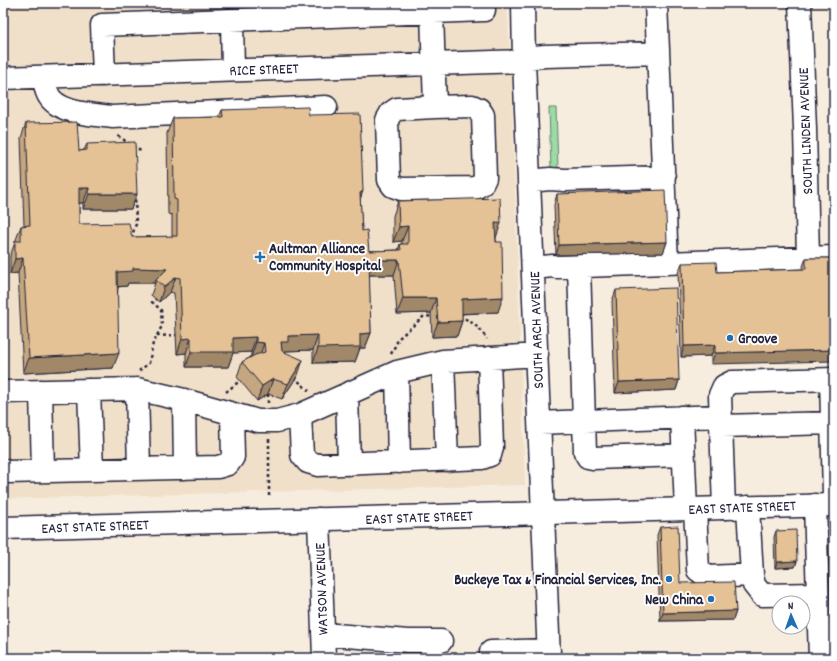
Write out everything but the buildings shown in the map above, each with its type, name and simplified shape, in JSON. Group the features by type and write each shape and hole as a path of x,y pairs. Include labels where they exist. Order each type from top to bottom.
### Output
{"main road":[{"name":"SOUTH ARCH AVENUE","path":"523,3 524,59 549,654"},
{"path":"656,3 667,264"},
{"name":"SOUTH LINDEN AVENUE","path":"800,3 808,258"},
{"path":"104,75 102,25 484,10"},
{"path":"432,12 435,107"},
{"path":"232,20 233,70"},
{"name":"RICE STREET","path":"3,78 434,64 524,59 546,56 658,53"},
{"path":"44,77 47,94 58,106 78,113 112,117 326,107"},
{"path":"472,106 479,109 483,115 485,178 482,184 475,188 401,189 393,186 390,180 387,120 391,113 397,109 435,107 472,106"},
{"path":"529,181 550,179 565,180 664,177"},
{"path":"533,268 553,266 667,264 834,257"},
{"path":"579,266 585,452 588,457 593,458 683,456"},
{"path":"3,392 89,390 136,382 184,400 232,414 258,421 277,421 300,415 397,372 443,361 537,355"},
{"path":"300,415 302,455 308,462 318,465 482,458 490,455 492,447 489,358"},
{"path":"443,361 446,460"},
{"path":"397,372 399,462"},
{"path":"724,508 720,395 724,386 732,382 832,379 834,494"},
{"path":"136,382 139,468"},
{"path":"89,390 92,470"},
{"path":"41,391 43,471"},
{"path":"347,394 349,464"},
{"path":"184,400 185,468"},
{"path":"3,470 7,472 218,467 228,464 233,457 232,414"},
{"path":"682,417 683,456 698,570 708,577 752,575"},
{"path":"540,423 682,417 721,421 832,423"},
{"path":"820,658 818,594 824,505"},
{"name":"EAST STATE STREET","path":"3,528 824,505"},
{"path":"748,507 752,575 754,585 762,595 818,594"},
{"name":"WATSON AVENUE","path":"318,519 324,658"},
{"path":"323,634 408,641 441,641"},
{"path":"491,652 549,654"}],"path":[{"path":"133,146 133,152"},
{"path":"130,241 136,224 135,194"},
{"path":"136,382 149,362 153,343 162,326 160,310 152,302 156,299"},
{"path":"157,336 176,335"},
{"path":"292,376 296,379"},
{"path":"238,381 245,377"},
{"path":"268,394 270,498"}],"shaded area":[{"name":"Aultman Alliance Community Hospital","path":"3,3 507,3 511,71 525,485 3,499"}],"green space":[{"path":"549,108 556,108 558,167 551,169"}],"place":[{"name":"Aultman Alliance Community Hospital","path":"260,257"},
{"name":"Groove","path":"730,338"},
{"name":"Buckeye Tax & Financial Services, Inc.","path":"669,579"},
{"name":"New China","path":"711,599"}]}
